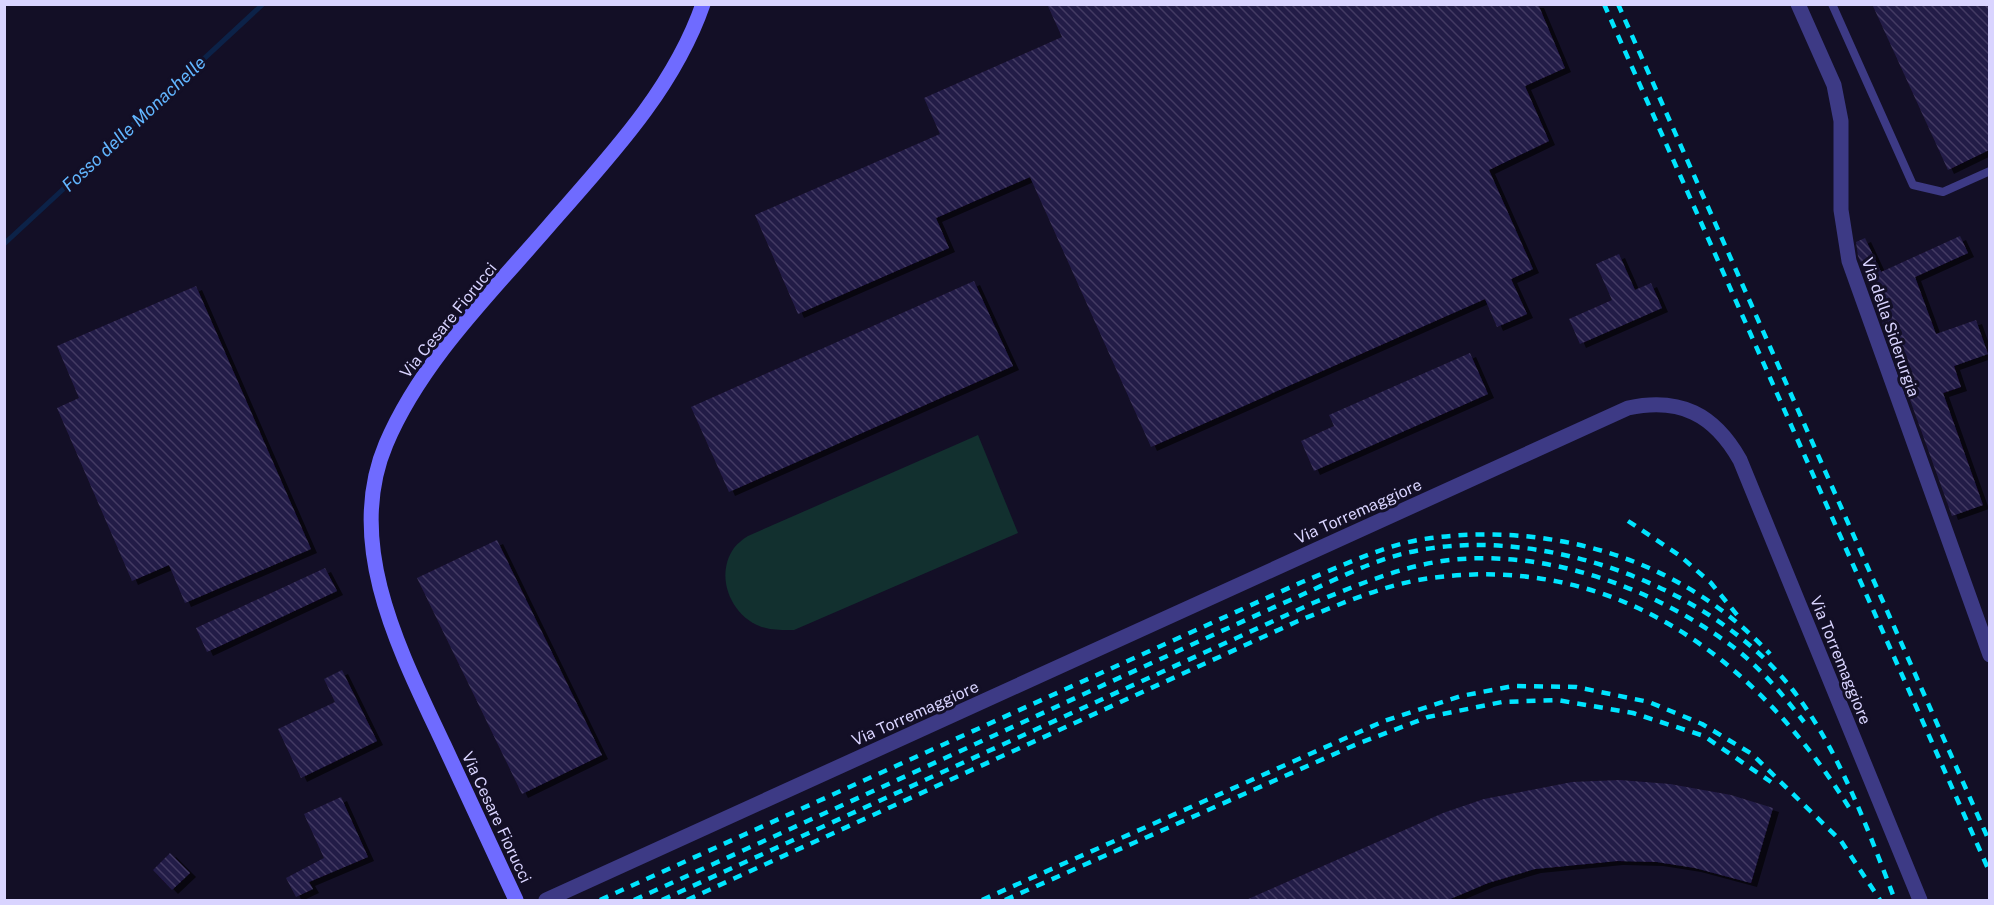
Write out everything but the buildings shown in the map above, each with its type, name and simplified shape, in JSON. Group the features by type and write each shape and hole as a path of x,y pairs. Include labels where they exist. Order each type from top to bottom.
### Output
{"street":[{"name":"Via Cesare Fiorucci","path":"516,900 394,634 374,547 372,511 376,479 385,445 410,396 446,347 645,112 684,44 703,4"},
{"name":"Via della Siderurgia","path":"1798,4 1836,94 1841,121 1842,210 1849,261 1989,655"},
{"name":"Via Torremaggiore","path":"546,900 1628,408 1656,404 1679,407 1701,416 1725,436 1740,460 1920,900"}],"lane":[{"path":"1832,4 1913,186 1943,192 1989,171"}],"green space":[{"path":"978,435 1018,533 794,630 770,629 758,625 747,619 737,609 726,586 725,573 728,560 738,543 748,536"}],"waterway":[{"name":"Fosso delle Monachelle","path":"4,244 263,4"}],"railway":[{"path":"1604,4 1990,873"},
{"path":"1618,4 1990,843"},
{"path":"1628,521 1679,555 1711,583 1742,621"},
{"path":"600,900 1302,582 1365,556 1415,541 1478,535 1524,536 1570,543 1615,555 1657,572 1698,594 1736,621 1770,654"},
{"path":"634,900 1365,566 1388,558 1440,547 1495,545 1551,552 1608,567 1662,589 1712,617 1756,650 1792,689 1824,737 1851,791 1895,900"},
{"path":"662,900 1313,603 1392,573 1442,561 1480,558 1519,560 1557,566 1632,589 1701,625 1732,646 1780,692 1804,722"},
{"path":"687,900 1298,621 1380,590 1431,578 1498,575 1561,582 1620,600 1675,628 1725,663 1771,706 1813,755 1850,809"},
{"path":"982,900 1384,721 1461,696 1513,686 1576,687 1649,702 1702,724 1752,754 1841,841 1880,900"},
{"path":"1005,900 1357,744 1428,717 1502,702 1557,700 1633,713 1704,736 1771,782"}]}
